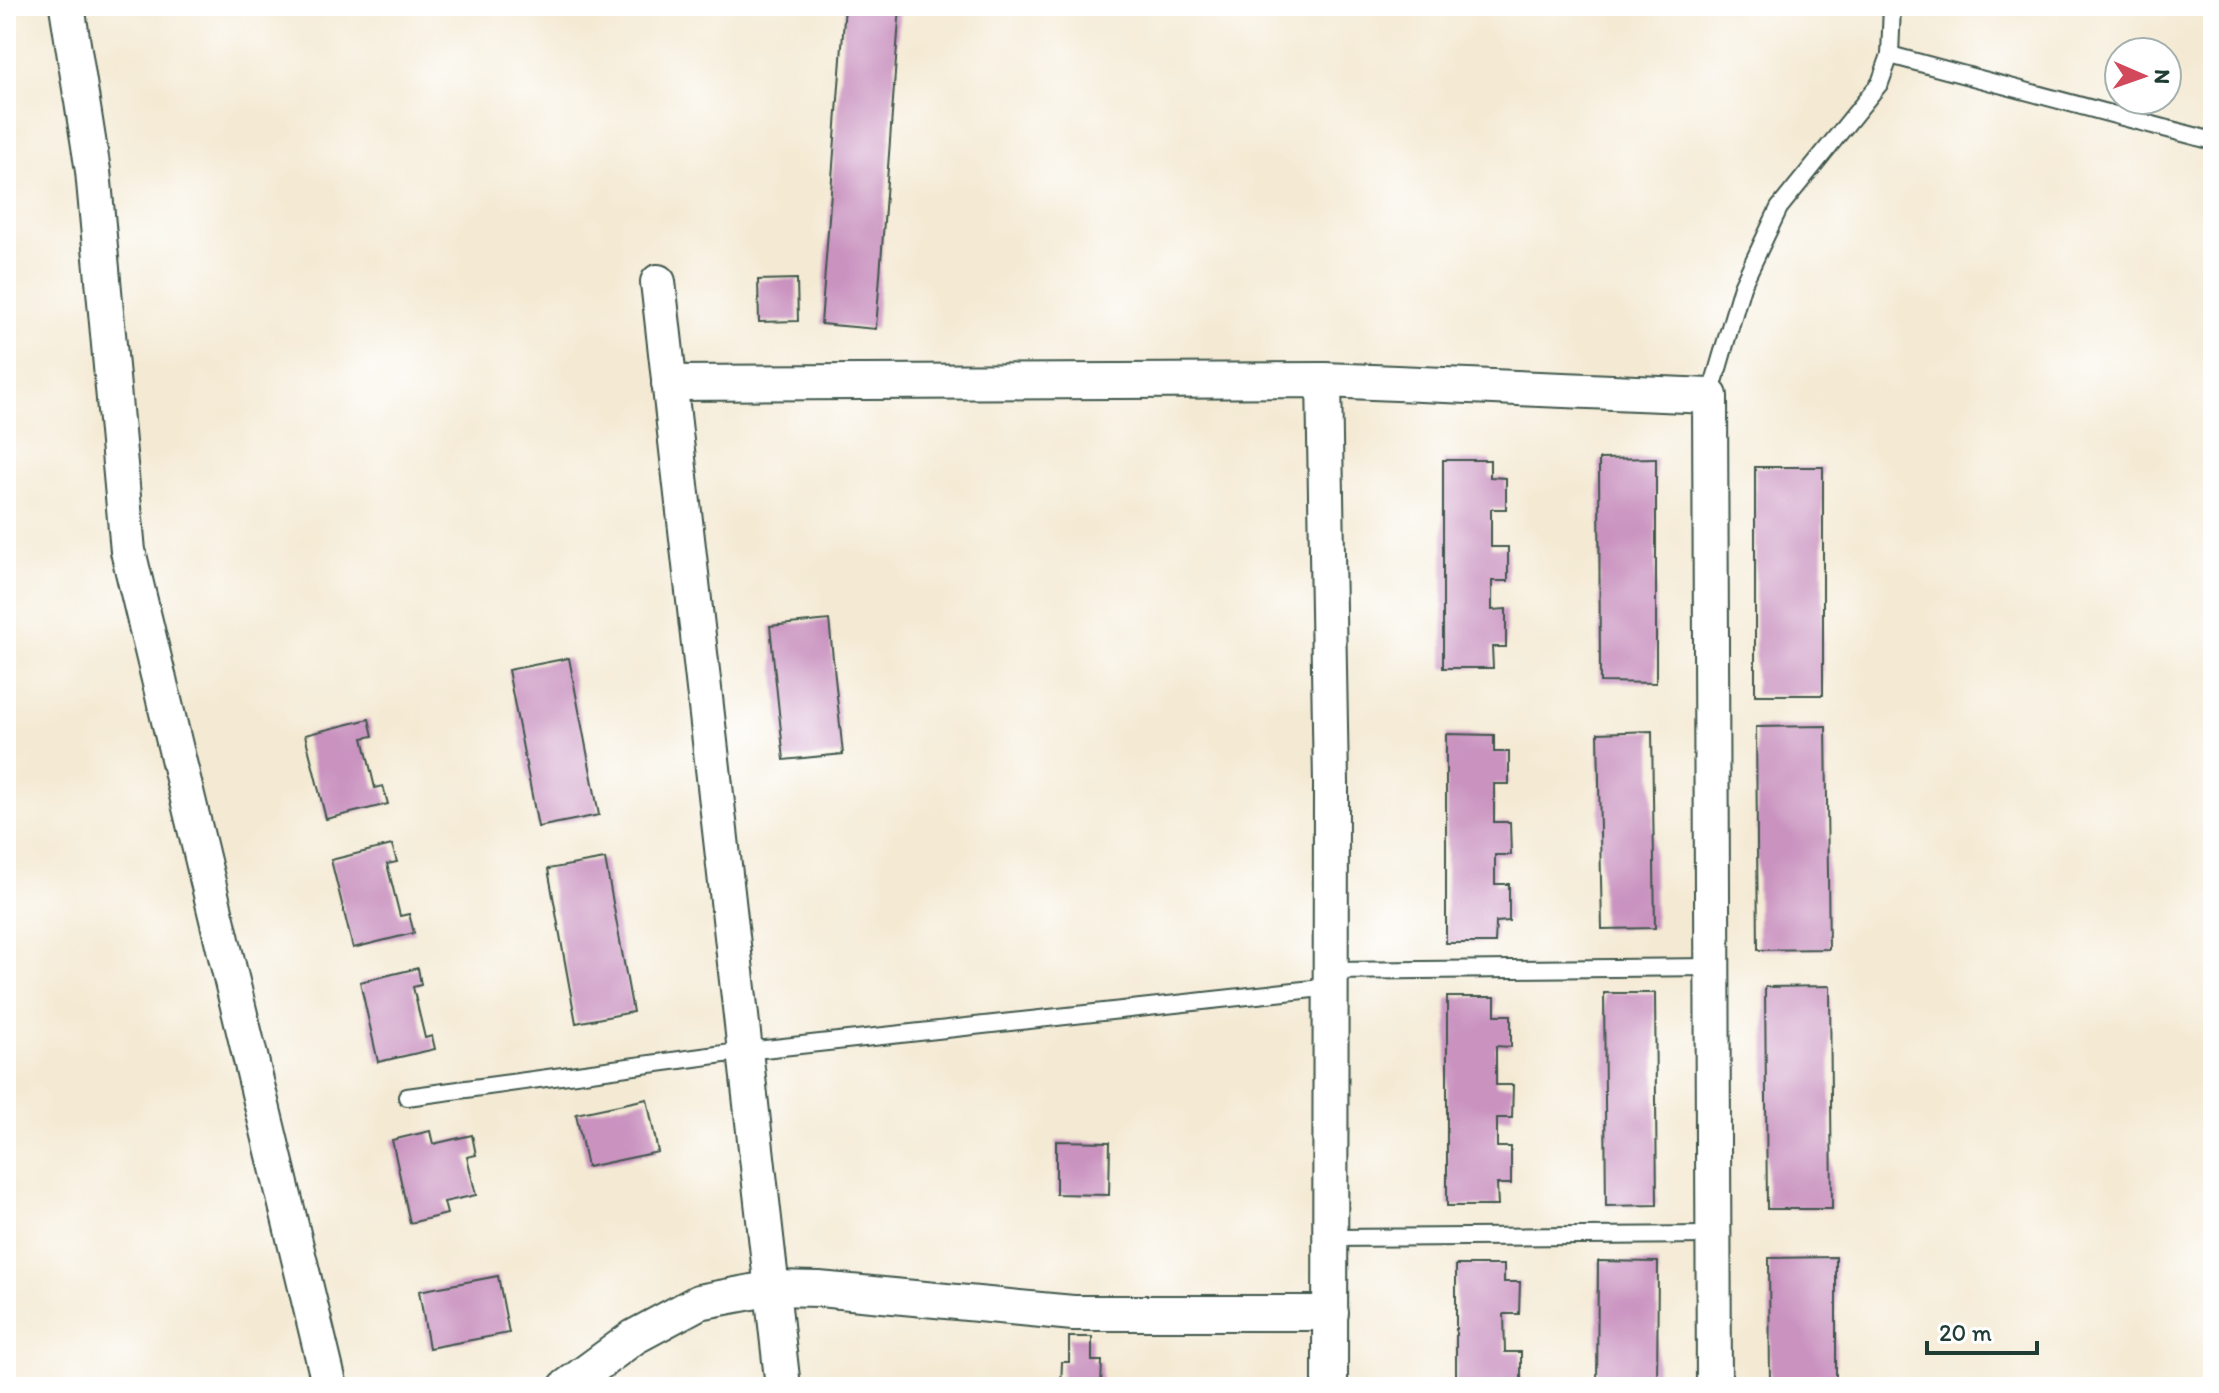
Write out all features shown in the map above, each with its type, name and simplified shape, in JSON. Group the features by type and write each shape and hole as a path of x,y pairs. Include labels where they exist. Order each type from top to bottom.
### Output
{"street":[{"path":"67,6 93,171 128,551 330,1387"},
{"path":"658,282 783,1387"},
{"path":"1324,380 1331,979 1330,1387"},
{"path":"669,383 1324,380 1710,396 1714,1387"},
{"path":"566,1387 634,1337 699,1302 773,1288 819,1289 1073,1313 1331,1313"}],"lane":[{"path":"1710,396 1742,286 1779,208 1880,83 1890,55 1892,6"},
{"path":"1890,55 2213,141"},
{"path":"407,1097 746,1051 1331,979 1712,967"},
{"path":"1331,1238 1712,1235"}],"building":[{"path":"845,6 900,6 876,329 821,324"},
{"path":"797,279 798,321 759,322 758,280"},
{"path":"1656,458 1656,683 1600,682 1599,459"},
{"path":"1443,460 1490,460 1490,477 1506,478 1506,509 1491,509 1491,547 1508,547 1508,581 1492,581 1492,610 1506,609 1506,647 1492,647 1493,668 1443,668"},
{"path":"1755,467 1823,467 1823,695 1755,695"},
{"path":"829,620 843,754 784,760 770,626"},
{"path":"569,658 599,815 538,827 508,670"},
{"path":"369,719 373,736 363,738 375,788 383,786 388,804 326,819 305,735"},
{"path":"1826,726 1829,949 1758,950 1756,727"},
{"path":"1652,731 1655,928 1602,929 1598,733"},
{"path":"1446,734 1494,735 1494,752 1509,752 1509,784 1494,784 1494,822 1510,822 1511,855 1495,855 1495,884 1509,884 1509,921 1496,922 1495,943 1446,943"},
{"path":"392,845 397,862 387,864 400,916 409,914 414,933 353,948 331,860"},
{"path":"605,859 633,1012 576,1023 548,869"},
{"path":"418,968 421,985 413,987 425,1038 432,1036 435,1049 378,1062 360,982"},
{"path":"1830,986 1832,1209 1767,1209 1765,987"},
{"path":"1604,993 1655,993 1657,1205 1606,1206"},
{"path":"1447,997 1495,997 1495,1015 1511,1015 1511,1047 1496,1046 1496,1085 1513,1085 1512,1118 1497,1118 1497,1147 1511,1147 1511,1184 1497,1184 1498,1206 1447,1206"},
{"path":"647,1099 658,1152 587,1167 576,1114"},
{"path":"430,1131 433,1144 472,1135 476,1155 467,1157 476,1195 444,1202 447,1214 410,1223 392,1140"},
{"path":"1056,1141 1110,1142 1109,1195 1056,1194"},
{"path":"1836,1257 1836,1387 1770,1387 1769,1258"},
{"path":"1598,1261 1658,1262 1657,1387 1597,1387"},
{"path":"1456,1265 1504,1265 1504,1282 1520,1282 1519,1314 1504,1314 1505,1352 1521,1352 1521,1386 1456,1387"},
{"path":"498,1276 509,1333 429,1348 419,1291"},
{"path":"1069,1337 1092,1337 1092,1361 1102,1361 1101,1387 1061,1387 1062,1362 1069,1362"}]}
